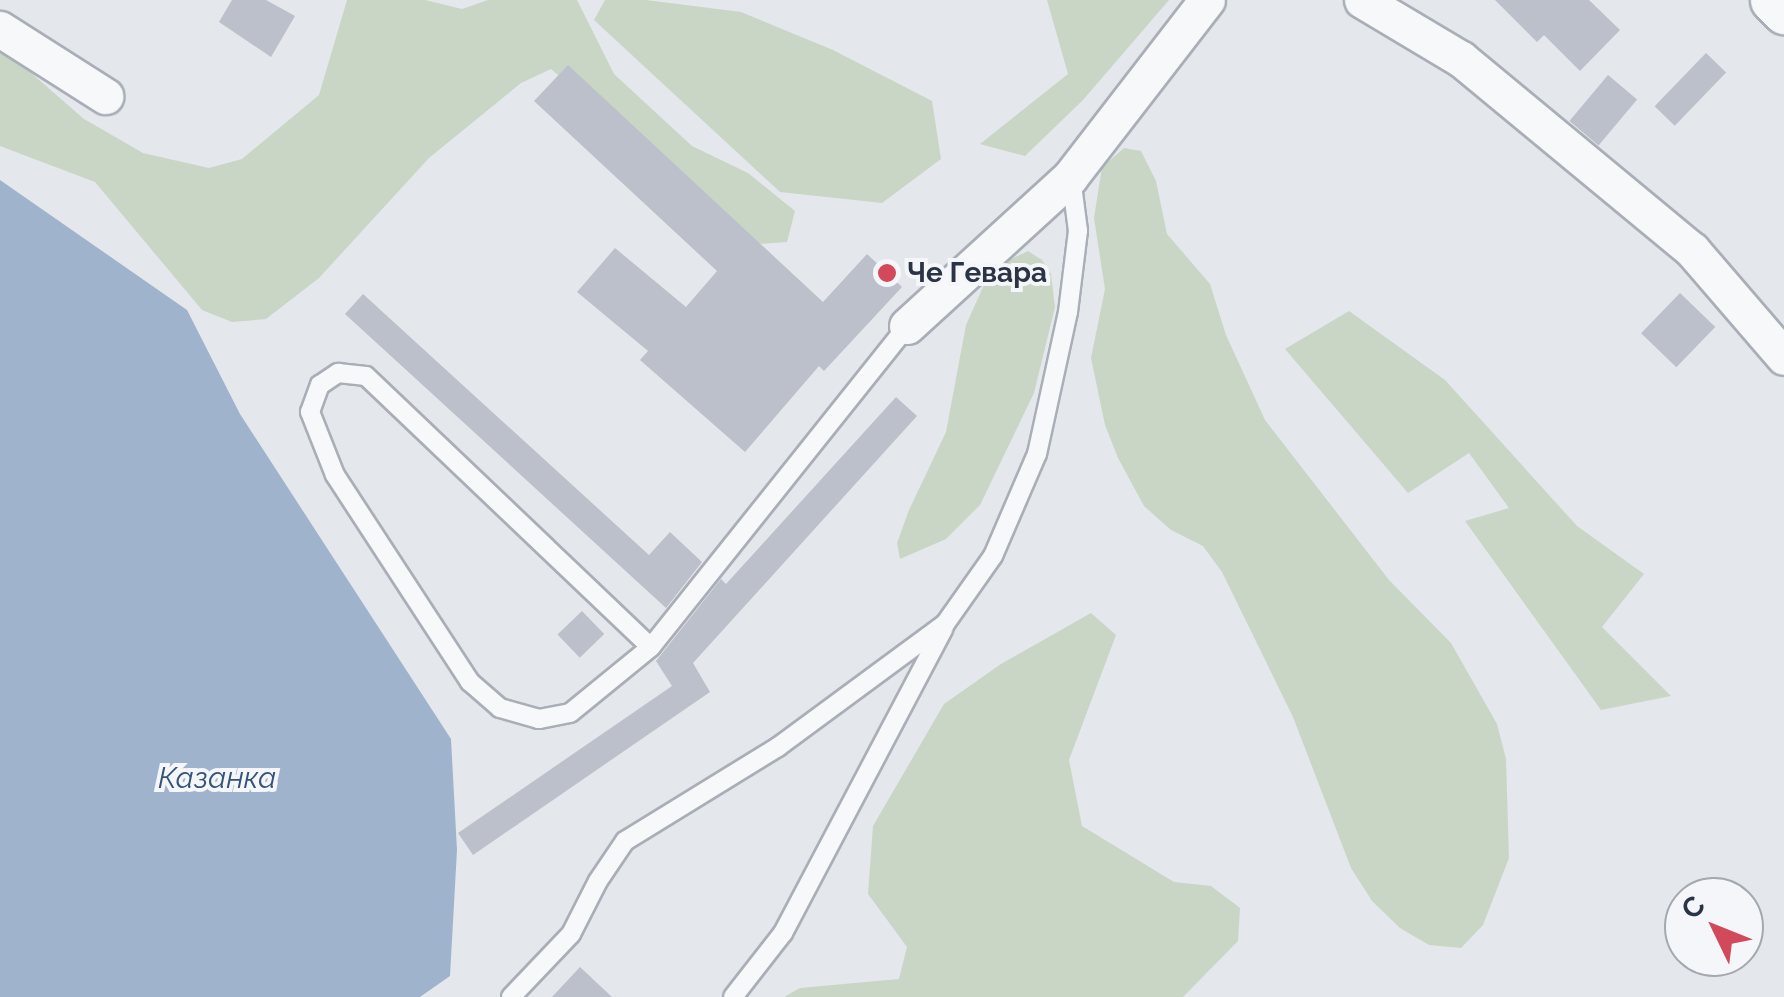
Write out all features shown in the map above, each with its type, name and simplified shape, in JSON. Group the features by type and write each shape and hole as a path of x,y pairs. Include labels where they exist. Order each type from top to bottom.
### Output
{"street":[{"path":"908,326 1070,176 1207,0"},
{"path":"1362,0 1461,60 1692,250 1784,357"},
{"path":"1772,0 1784,11"},
{"path":"0,29 106,96"}],"lane":[{"path":"733,997 783,933 945,624 992,556 1037,454 1068,312 1078,231 1070,176"},
{"path":"651,648 366,376 338,373 320,385 310,412 335,475 470,682 500,708 539,719 570,713 651,648 908,326"},
{"path":"511,997 571,934 598,881 625,841 778,747 945,624"}],"green space":[{"path":"347,0 425,0 462,9 488,0 577,0 614,74 692,146 748,173 795,211 787,242 758,244 551,69 521,83 429,158 319,278 266,319 232,322 202,310 95,182 0,146 0,46 84,119 143,153 209,168 242,159 319,95"},
{"path":"605,0 646,0 741,12 833,50 932,101 941,159 882,203 780,192 594,20"},
{"path":"1047,0 1169,0 1083,100 1025,156 980,144 1068,74"},
{"path":"1124,148 1141,151 1156,181 1167,234 1210,284 1226,335 1265,420 1389,580 1451,643 1497,724 1506,759 1509,858 1483,925 1461,948 1429,945 1400,928 1372,901 1351,868 1293,717 1222,572 1203,546 1171,530 1144,506 1118,458 1105,425 1091,358 1105,289 1094,218 1102,167"},
{"path":"1028,251 1042,260 1051,274 1055,307 1034,393 980,505 946,539 900,559 897,543 946,432 966,325 987,278 999,265"},
{"path":"1349,311 1445,380 1577,526 1644,574 1602,627 1671,696 1601,710 1465,521 1509,508 1469,453 1408,493 1285,349"},
{"path":"1091,613 1116,635 1069,760 1082,826 1174,882 1211,886 1240,908 1238,941 1183,997 784,997 800,988 899,979 907,947 868,894 873,826 944,704 1001,664"}],"water":[{"name":"Казанка","path":"0,180 187,310 240,414 451,739 457,850 450,976 420,997 0,997"}],"building":[{"path":"232,0 266,0 295,16 271,57 219,22"},
{"path":"1495,0 1589,0 1620,30 1580,71 1544,35 1537,42"},
{"path":"1706,53 1726,72 1675,126 1655,106"},
{"path":"568,65 823,302 867,254 902,287 824,371 819,366 745,452 640,360 648,351 577,292 615,248 686,307 717,271 534,101"},
{"path":"1608,75 1637,99 1599,145 1569,121"},
{"path":"1680,293 1715,327 1676,367 1641,333"},
{"path":"363,294 649,555 670,532 702,562 666,608 345,314"},
{"path":"896,397 917,416 693,663 710,692 473,855 458,833 672,686 656,661 721,579 726,584"},
{"path":"582,611 604,634 580,658 558,635"},
{"path":"580,967 612,997 552,997"}],"place":[{"name":"Че Гевара","path":"887,273"}]}
